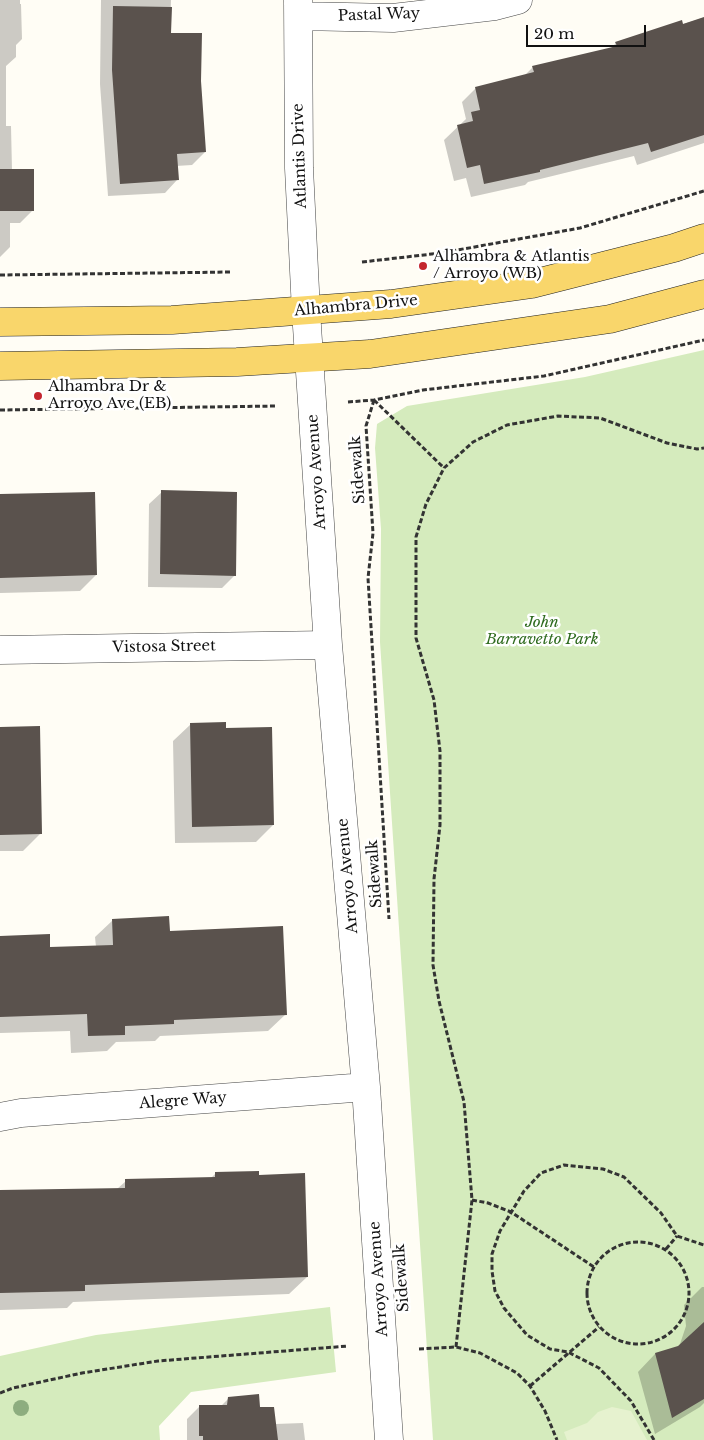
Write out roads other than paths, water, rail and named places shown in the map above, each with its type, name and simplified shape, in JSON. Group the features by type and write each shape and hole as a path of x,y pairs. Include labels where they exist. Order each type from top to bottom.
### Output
{"main road":[{"name":"Alhambra Drive","path":"0,322 172,320 391,304 532,284 674,248 704,238"},
{"path":"0,366 237,362 370,354 610,319 704,294"}],"street":[{"name":"Pastal Way","path":"298,8 393,18 495,6 518,0"},
{"name":"Atlantis Drive","path":"298,8 299,168 306,311"},
{"name":"Arroyo Avenue","path":"306,311 311,358 328,644 366,1087 390,1440"},
{"name":"Vistosa Street","path":"0,650 328,644"},
{"name":"Alegre Way","path":"0,1117 21,1113 366,1087"}],"place":[{"name":"Alhambra & Atlantis / Arroyo (WB)","path":"423,266"},
{"name":"Alhambra Dr & Arroyo Ave (EB)","path":"38,396"}],"park label":[{"name":"John Barravetto Park","path":"542,632"}]}
